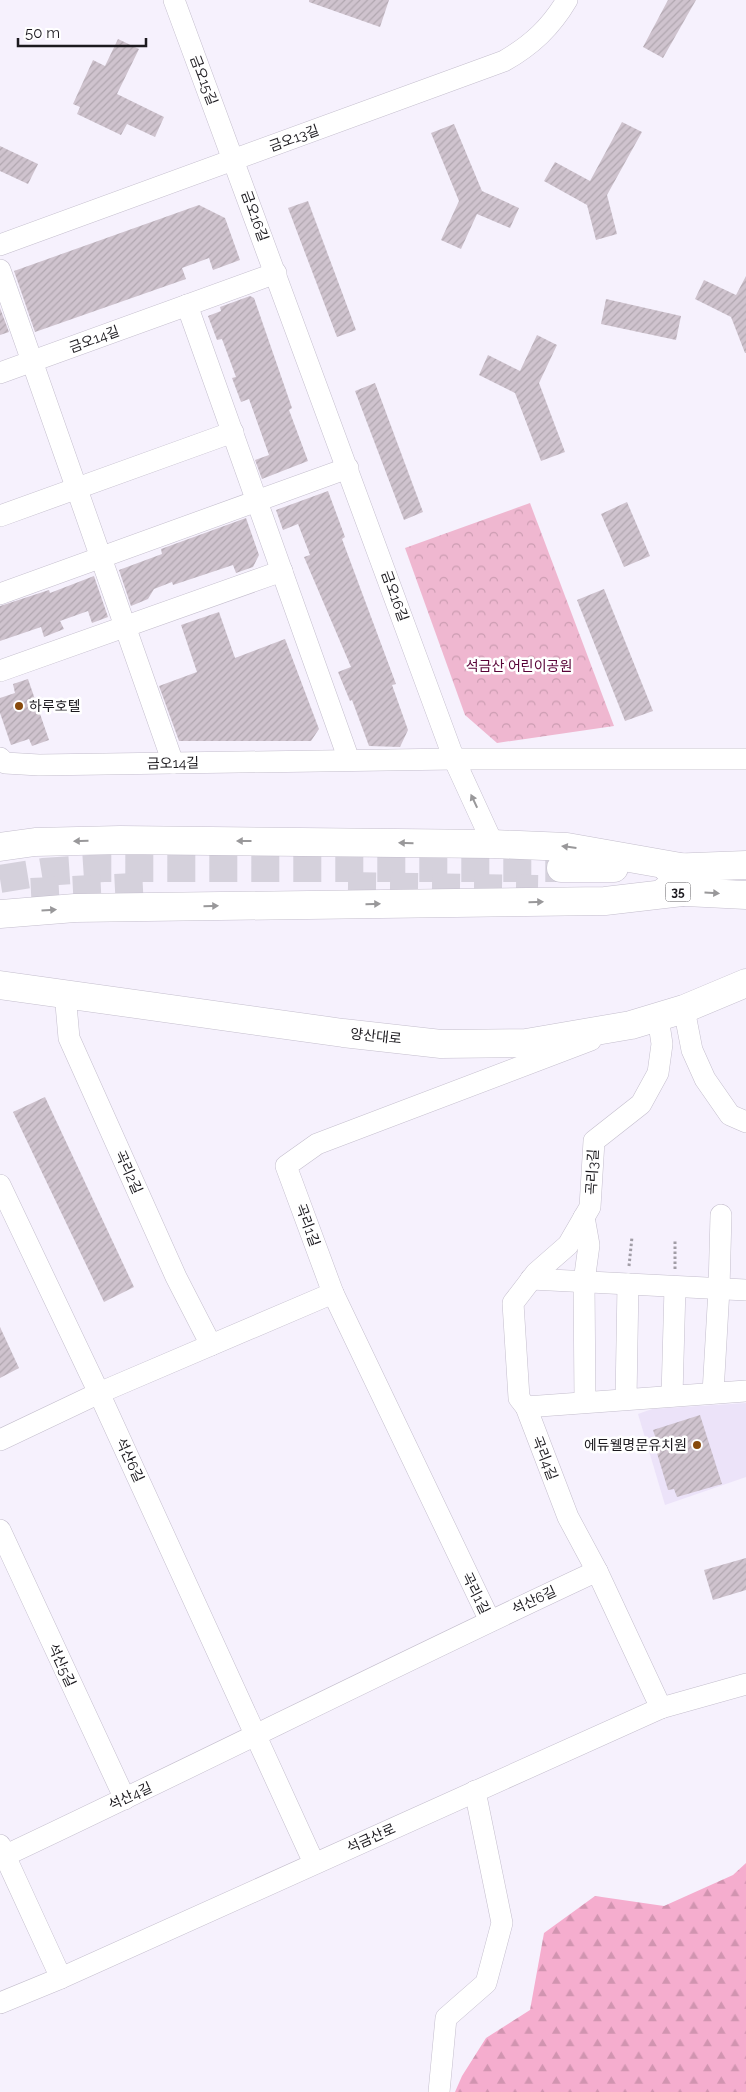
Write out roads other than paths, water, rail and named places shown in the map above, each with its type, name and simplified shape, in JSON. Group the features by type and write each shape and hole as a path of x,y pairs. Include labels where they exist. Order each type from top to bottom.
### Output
{"main road":[{"path":"3,850 35,842 120,840 567,846 684,880"},
{"name":"35","path":"561,879 610,889 684,880 746,865"},
{"path":"4,907 75,908 605,901 684,880"},
{"name":"35","path":"684,880 746,895"},
{"name":"양산대로","path":"0,985 343,1033 441,1044 526,1042 631,1025 740,990"}],"street":[{"name":"금오15길","path":"174,0 234,160"},
{"name":"금오13길","path":"0,245 504,61 524,50 541,36 557,17 567,0"},
{"name":"금오16길","path":"234,160 454,759 493,844"},
{"path":"0,270 173,763"},
{"name":"금오14길","path":"0,373 276,273"},
{"path":"187,305 349,760"},
{"path":"0,516 233,432"},
{"path":"0,594 348,468"},
{"path":"0,671 282,571"},
{"name":"금오14길","path":"0,758 6,763 39,765 454,759"},
{"path":"454,759 746,759"},
{"name":"곡리2길","path":"66,993 69,1038 176,1277 211,1345"},
{"path":"671,1013 692,1050 705,1079 730,1115 746,1122"},
{"name":"곡리3길","path":"585,1402 584,1282 589,1245 584,1217 590,1207 594,1141 641,1104 658,1073 662,1044 671,1013"},
{"name":"곡리1길","path":"490,1621 333,1293 286,1166 317,1144 631,1025"},
{"name":"석산6길","path":"0,1185 99,1393 314,1863"},
{"path":"713,1393 721,1214"},
{"name":"곡리4길","path":"584,1217 568,1245 531,1280 512,1303 519,1398 526,1407 568,1517 597,1571 661,1708"},
{"path":"531,1280 746,1290"},
{"path":"626,1400 628,1284"},
{"path":"672,1396 675,1287"},
{"path":"0,1440 99,1393 333,1293"},
{"path":"526,1407 746,1391"},
{"name":"석산5길","path":"0,1530 125,1799"},
{"name":"석산6길","path":"256,1736 490,1621 597,1571"},
{"name":"석금산로","path":"0,2003 61,1978 661,1708 746,1684"},
{"name":"석산4길","path":"61,1978 2,1853 125,1799 256,1736"},
{"path":"439,2092 446,2018 486,1983 502,1923 476,1791"}],"tunnel":[{"path":"0,879 43,872 104,868 561,868"},
{"path":"31,892 153,886"},
{"path":"348,886 538,889"}],"place":[{"name":"하루호텔","path":"19,706"},
{"name":"에듀웰명문유치원","path":"697,1445"}],"park label":[{"name":"석금산 어린이공원","path":"519,666"}]}
